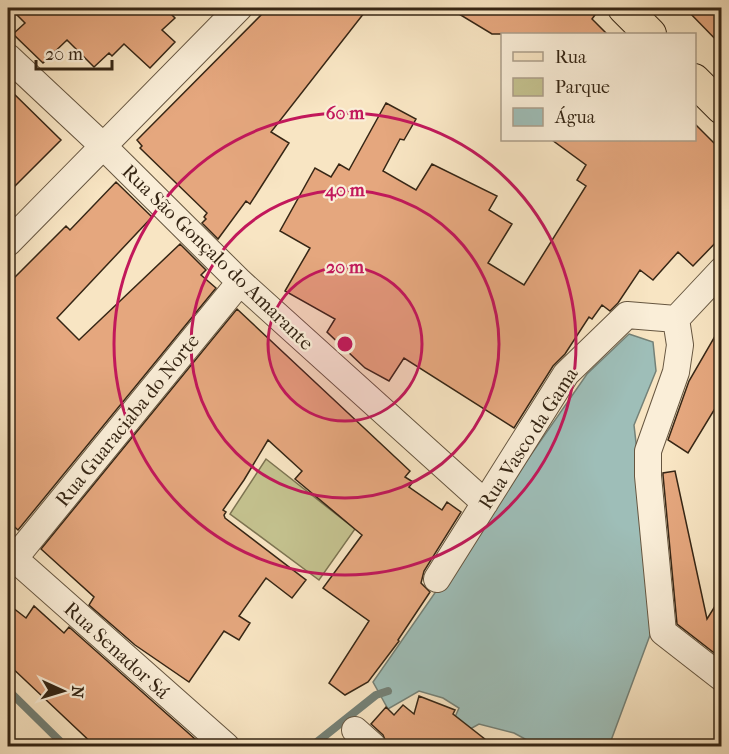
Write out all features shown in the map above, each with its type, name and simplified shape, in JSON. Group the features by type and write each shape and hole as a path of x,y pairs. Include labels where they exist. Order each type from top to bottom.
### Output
{"main road":[{"path":"624,8 649,33"},
{"path":"696,82 722,108"}],"street":[{"path":"8,243 239,8"},
{"name":"Rua São Gonçalo do Amarante","path":"8,57 102,145 240,282 485,503"},
{"path":"722,270 676,319 680,345 676,372 648,451 648,476 663,633 722,678"},
{"name":"Rua Guaraciaba do Norte","path":"11,556 240,282"},
{"name":"Rua Vasco da Gama","path":"436,579 566,374 627,315 676,319"},
{"name":"Rua Senador Sá","path":"11,556 226,747"}],"green space":[{"path":"266,459 355,529 319,580 230,514"}],"water":[{"path":"629,334 653,342 656,371 634,425 656,619 609,746 538,746 514,733 479,724 461,734 451,726 459,708 443,698 419,691 388,709 373,682 587,374"}],"building":[{"path":"10,8 165,8 175,18 162,30 175,42 150,68 124,44 112,56 109,53 94,67 67,40 43,63 13,34 25,23"},
{"path":"268,8 368,8 271,132 289,143 250,204 246,201 218,239 202,223 207,213 140,148 142,146 137,140"},
{"path":"449,8 600,8 592,19 606,33 501,33 492,34"},
{"path":"685,8 722,8 722,46"},
{"path":"8,88 61,140 8,193"},
{"path":"386,103 416,119 404,140 400,139 383,171 416,190 432,164 497,196 489,210 512,224 488,263 524,285 586,186 577,180 586,165 553,141 696,141 696,125 722,151 722,236 693,266 678,252 653,280 640,270 610,311 602,305 592,319 589,317 565,354 553,366 514,428 404,358 389,381 365,368 327,332 335,319 285,291 310,248 280,231 315,168 331,177 339,164 349,170"},
{"path":"116,182 152,217 57,318 79,340 180,244 206,270 201,275 216,288 18,530 8,521 8,284 66,226 70,230"},
{"path":"237,309 410,471 405,477 413,482 409,487 442,510 447,502 461,512 424,571 421,583 430,592 399,641 368,682 345,695 329,683 369,621 323,588 362,535 295,479 302,471 268,440 223,510 226,512 224,515 306,580 292,598 266,578 239,616 250,623 239,640 224,631 189,682 135,645 89,605 94,597 41,549"},
{"path":"722,324 722,397 688,453 668,440 689,381"},
{"path":"675,471 707,619 722,595 722,659 677,624 663,475 663,473"},
{"path":"8,604 26,618 34,606 64,633 69,627 204,747 96,747 8,664"},
{"path":"419,696 455,710 453,714 495,747 388,747 383,735 371,724 386,707 394,715 403,705 414,714"}],"waterway":[{"path":"8,690 65,746"},
{"path":"312,746 376,695 388,691"}]}
